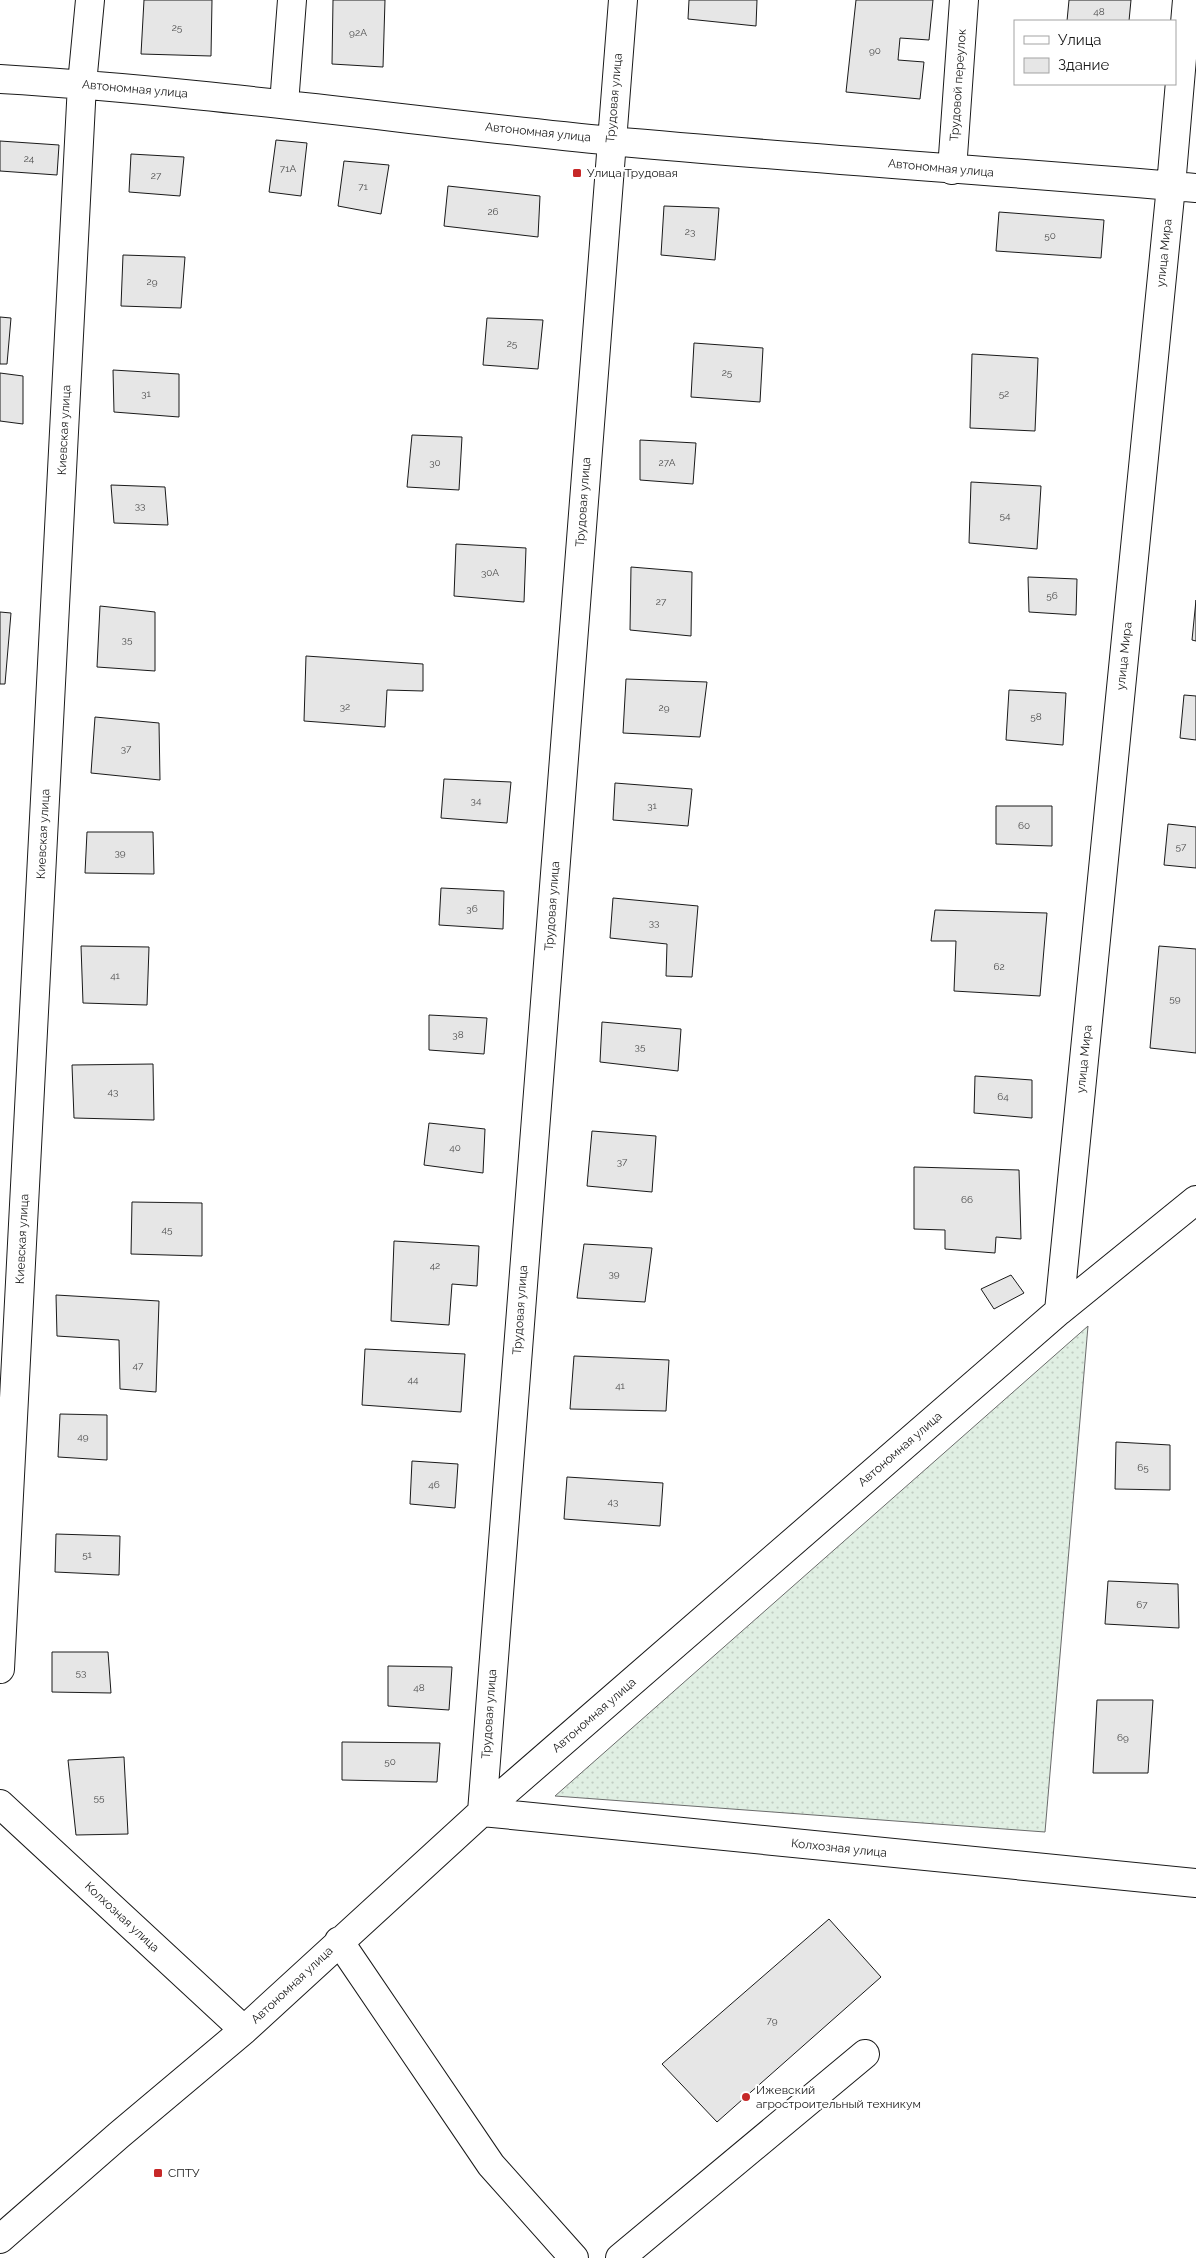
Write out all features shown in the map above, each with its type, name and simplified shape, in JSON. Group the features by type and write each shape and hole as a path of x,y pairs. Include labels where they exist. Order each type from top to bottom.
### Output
{"street":[{"name":"Киевская улица","path":"0,1669 82,84 90,0"},
{"path":"284,104 292,0"},
{"name":"Трудовая улица","path":"482,1812 623,0"},
{"name":"Трудовой переулок","path":"952,170 964,0"},
{"name":"улица Мира","path":"1059,1311 1184,187 1187,0"},
{"name":"Автономная улица","path":"0,79 82,84 284,104 611,140 952,170 1184,187"},
{"name":"Автономная улица","path":"0,2239 118,2135 244,2030 482,1812 1059,1311 1196,1200"},
{"name":"Колхозная улица","path":"0,1804 244,2030"},
{"name":"Колхозная улица","path":"482,1812 1196,1883"},
{"path":"339,1941 491,2165 574,2258"},
{"path":"620,2258 865,2054"}],"green space":[{"path":"1088,1326 1045,1832 555,1796"}],"building":[{"path":"144,0 212,0 211,56 141,54"},
{"path":"333,0 385,0 383,67 332,64"},
{"path":"689,0 757,0 756,26 688,19"},
{"path":"856,0 933,0 929,40 900,38 898,60 924,62 920,99 846,92"},
{"path":"1069,0 1131,0 1129,20 1067,20"},
{"path":"276,140 307,143 301,196 269,192"},
{"path":"0,141 59,145 57,175 0,171"},
{"path":"131,154 184,157 180,196 129,192"},
{"path":"344,161 389,165 381,214 338,206"},
{"path":"448,186 540,196 538,237 444,226"},
{"path":"664,206 719,208 715,260 661,255"},
{"path":"999,212 1104,220 1101,258 996,251"},
{"path":"123,255 185,257 181,308 121,306"},
{"path":"0,317 11,318 7,364 0,364"},
{"path":"487,318 543,320 538,369 483,365"},
{"path":"694,343 763,348 760,402 691,397"},
{"path":"972,354 1038,358 1035,431 970,428"},
{"path":"113,370 179,374 179,417 114,412"},
{"path":"0,373 23,376 23,424 0,421"},
{"path":"412,435 462,437 459,490 407,487"},
{"path":"640,440 696,443 693,484 640,480"},
{"path":"971,482 1041,486 1037,549 969,543"},
{"path":"111,485 165,487 168,525 114,523"},
{"path":"456,544 526,548 524,602 454,596"},
{"path":"631,567 692,572 691,636 630,630"},
{"path":"1028,577 1077,579 1076,615 1029,612"},
{"path":"1196,600 1196,641 1192,640"},
{"path":"100,606 155,612 155,671 97,667"},
{"path":"0,612 11,613 5,684 0,684"},
{"path":"306,656 423,664 423,691 387,690 385,727 304,721"},
{"path":"626,679 707,682 700,737 623,733"},
{"path":"1009,690 1066,693 1063,745 1006,740"},
{"path":"1184,695 1196,696 1196,740 1180,738"},
{"path":"95,717 159,723 160,780 91,773"},
{"path":"444,779 511,782 507,823 441,818"},
{"path":"615,783 692,789 688,826 613,820"},
{"path":"996,806 1052,806 1052,846 996,844"},
{"path":"1168,824 1196,827 1196,868 1164,865"},
{"path":"87,832 153,832 154,874 85,873"},
{"path":"441,888 504,891 503,929 439,925"},
{"path":"613,898 698,906 692,977 666,976 667,944 610,938"},
{"path":"935,910 1047,913 1040,996 954,991 956,941 931,941"},
{"path":"81,946 149,947 147,1005 83,1003"},
{"path":"1159,946 1196,949 1196,1053 1150,1048"},
{"path":"429,1015 487,1018 484,1054 429,1050"},
{"path":"602,1022 681,1029 678,1071 600,1062"},
{"path":"153,1064 154,1120 74,1118 72,1065"},
{"path":"975,1076 1032,1080 1032,1118 974,1113"},
{"path":"429,1123 485,1129 483,1173 424,1165"},
{"path":"592,1131 656,1136 652,1192 587,1186"},
{"path":"914,1167 1019,1170 1021,1239 996,1237 995,1253 945,1249 945,1230 914,1229"},
{"path":"132,1202 202,1203 202,1256 131,1254"},
{"path":"394,1241 479,1246 477,1286 452,1284 449,1325 391,1321"},
{"path":"584,1244 652,1248 645,1302 577,1298"},
{"path":"1011,1275 1024,1293 994,1309 981,1289"},
{"path":"56,1295 159,1301 156,1392 120,1389 119,1340 57,1336"},
{"path":"365,1349 465,1354 461,1412 362,1405"},
{"path":"574,1356 669,1360 666,1411 570,1409"},
{"path":"60,1414 107,1415 107,1460 58,1457"},
{"path":"1116,1442 1170,1445 1170,1490 1115,1489"},
{"path":"412,1461 458,1464 455,1508 410,1504"},
{"path":"567,1477 663,1483 660,1526 564,1519"},
{"path":"56,1534 120,1536 119,1575 55,1572"},
{"path":"1108,1581 1178,1584 1179,1628 1105,1624"},
{"path":"52,1652 108,1652 111,1693 52,1692"},
{"path":"388,1666 452,1667 449,1710 388,1706"},
{"path":"1097,1700 1153,1700 1148,1773 1093,1773"},
{"path":"342,1742 440,1743 437,1782 342,1780"},
{"path":"124,1757 128,1834 76,1835 68,1760"},
{"path":"829,1919 881,1977 717,2122 662,2064"}],"place":[{"name":"Улица Трудовая","path":"577,173"},
{"name":"Ижевский агростроительный техникум","path":"746,2097"},
{"name":"СПТУ","path":"158,2173"}]}
